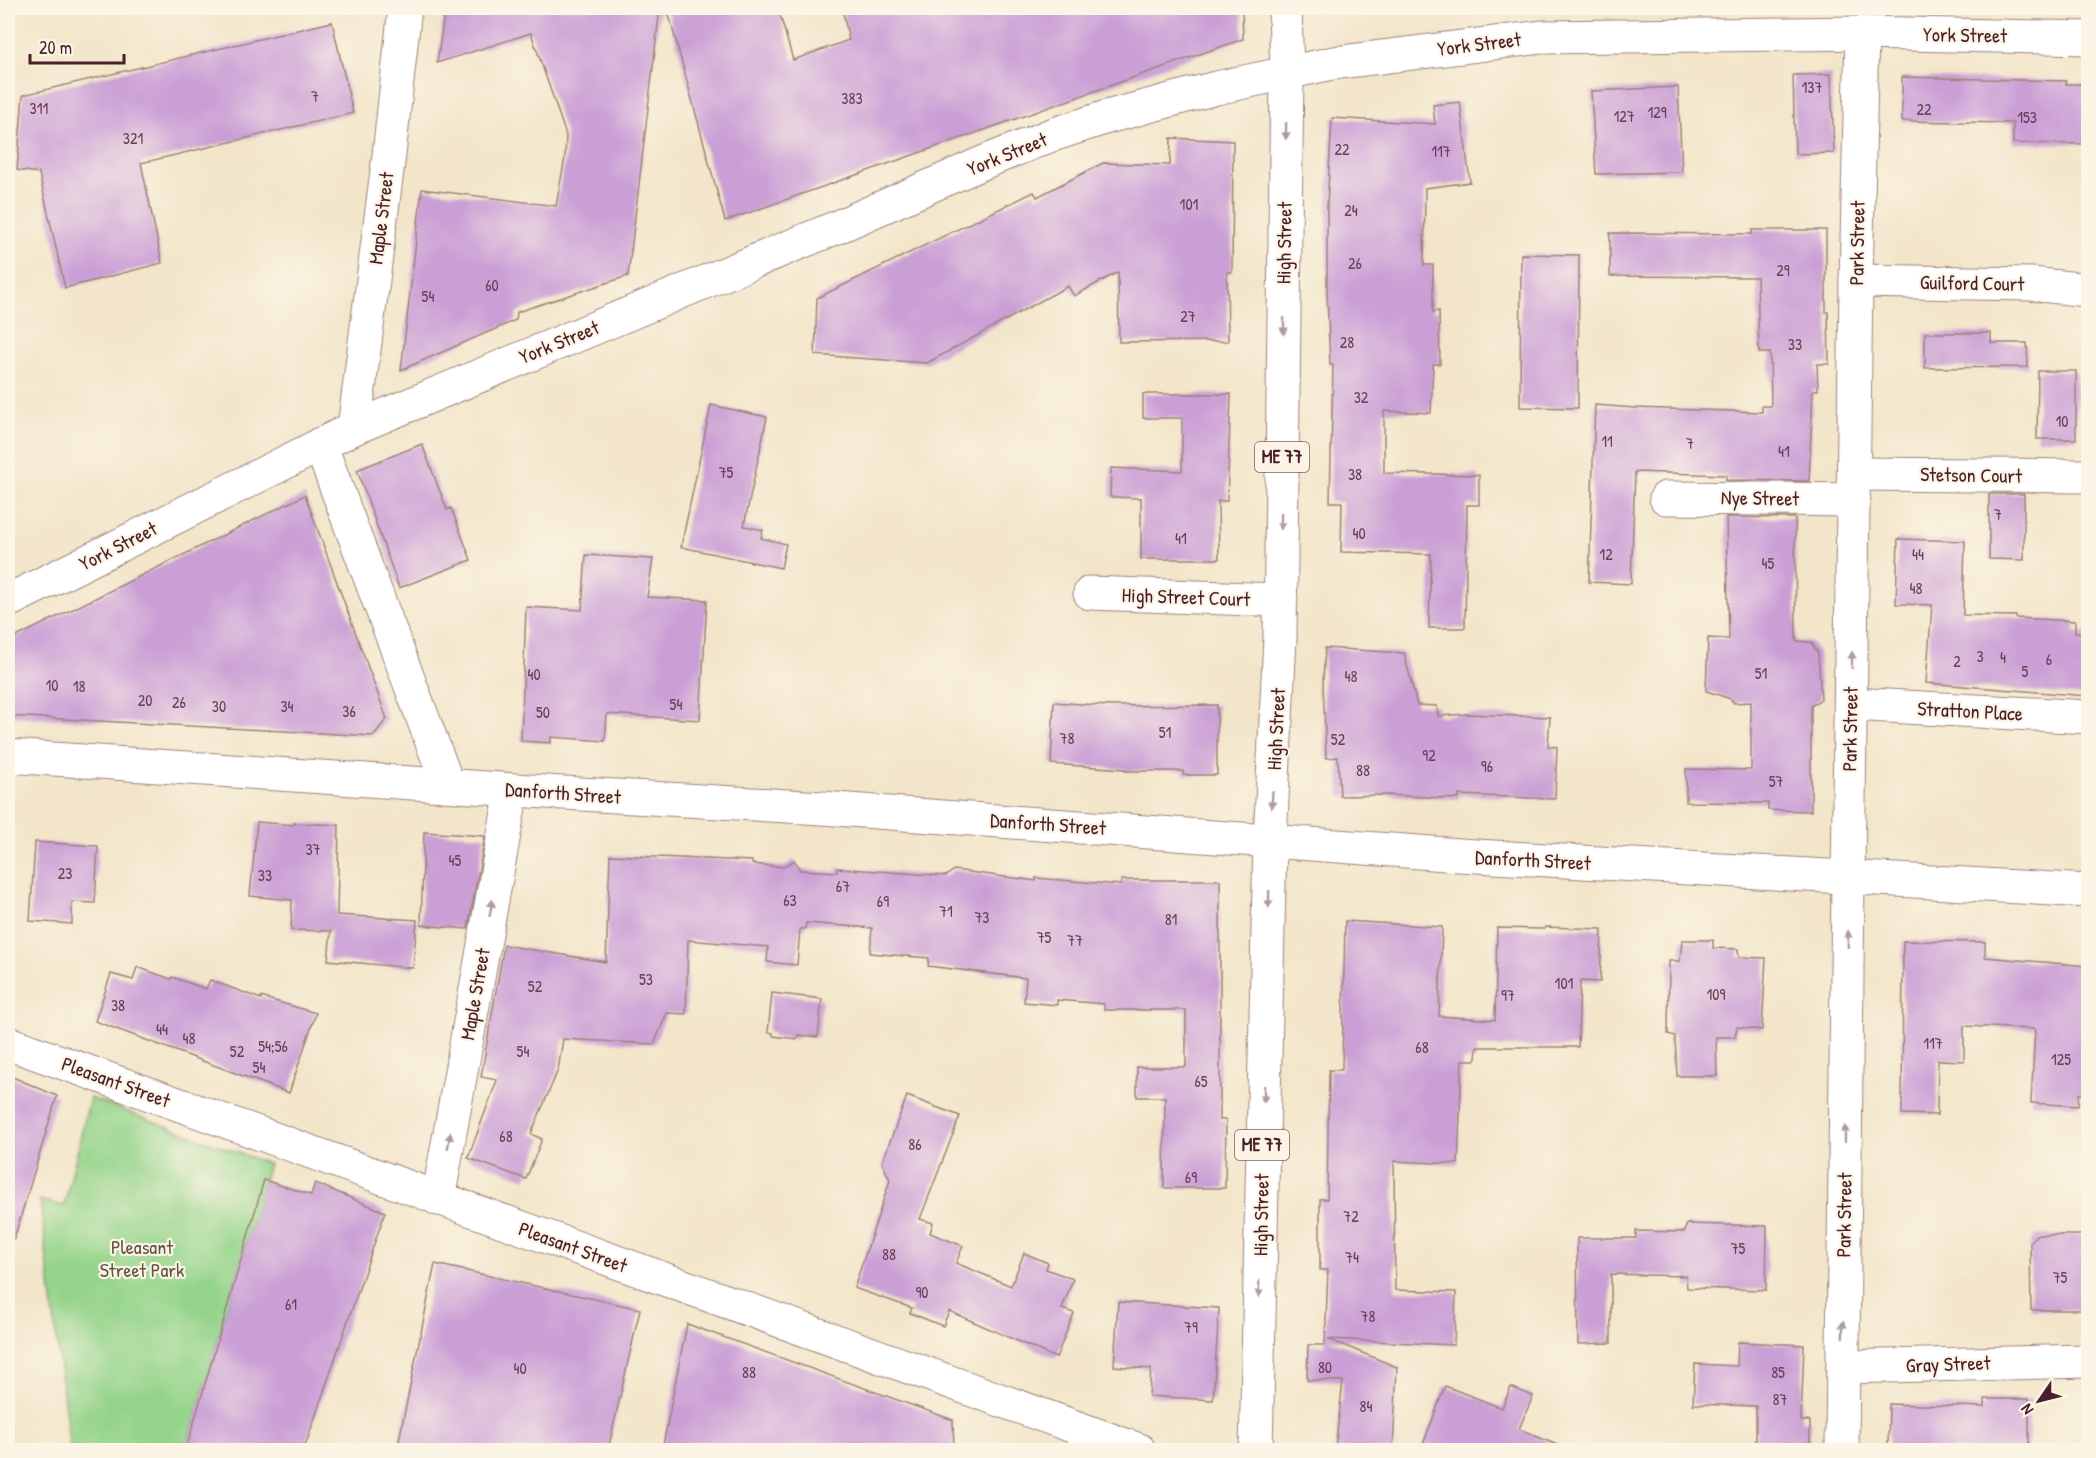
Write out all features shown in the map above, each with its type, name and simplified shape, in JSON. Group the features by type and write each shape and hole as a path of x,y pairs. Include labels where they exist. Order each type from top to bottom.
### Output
{"street":[{"name":"Maple Street","path":"354,428 389,155 405,8"},
{"name":"High Street","path":"1256,1450 1270,840 1281,600 1287,73 1285,8"},
{"name":"York Street","path":"8,601 354,428 730,272 1049,136 1159,102 1333,63 1542,36 1862,20 2088,38"},
{"name":"Park Street","path":"1842,1450 1856,281 1862,20"},
{"name":"Guilford Court","path":"1856,281 2031,284 2088,290"},
{"path":"320,444 448,785"},
{"name":"Stetson Court","path":"1854,487 2088,476"},
{"name":"Nye Street","path":"1666,498 1854,487"},
{"name":"High Street Court","path":"1090,593 1281,600"},
{"name":"Stratton Place","path":"1851,705 2088,717"},
{"name":"Danforth Street","path":"8,756 822,808 1459,855 2088,891"},
{"name":"Maple Street","path":"438,1198 513,790"},
{"name":"Pleasant Street","path":"8,1043 1139,1450"},
{"name":"Gray Street","path":"1843,1367 2088,1361"}],"green space":[{"name":"Pleasant Street Park","path":"90,1098 269,1164 186,1450 70,1450 40,1200 64,1206"}],"building":[{"path":"445,8 660,8 628,276 517,312 516,320 401,370 422,189 556,206 565,158 566,135 531,33 437,63"},
{"path":"667,8 778,8 793,60 849,40 842,8 1242,8 1243,39 725,221"},
{"path":"332,22 353,113 141,163 162,263 65,288 39,173 17,170 23,95"},
{"path":"1831,74 1834,153 1795,154 1793,75"},
{"path":"1902,77 2066,81 2066,84 2088,84 2088,144 2013,143 2013,123 1902,121"},
{"path":"1678,87 1682,172 1596,174 1591,91"},
{"path":"1460,102 1470,182 1425,188 1424,265 1433,265 1433,312 1439,311 1440,364 1433,364 1431,413 1384,411 1384,473 1479,475 1479,505 1467,505 1465,628 1429,628 1431,554 1341,552 1342,502 1330,502 1333,365 1330,365 1327,291 1327,205 1332,118 1435,124 1433,105"},
{"path":"1171,138 1233,141 1232,272 1227,272 1228,341 1119,342 1118,272 1074,296 1068,286 927,363 815,355 817,298 1034,192 1037,197 1103,163 1170,165"},
{"path":"1752,230 1826,230 1826,312 1828,312 1829,364 1817,364 1818,390 1813,390 1809,481 1726,480 1726,475 1635,472 1631,584 1589,582 1595,405 1762,412 1762,406 1771,406 1770,353 1759,353 1757,277 1610,276 1610,233 1752,234"},
{"path":"1521,254 1579,255 1578,408 1520,407"},
{"path":"1925,333 1991,333 1991,343 2027,343 2028,367 1925,368"},
{"path":"2038,371 2076,371 2076,439 2037,439"},
{"path":"1143,394 1231,394 1227,501 1218,501 1219,559 1141,559 1141,498 1110,497 1111,468 1182,471 1182,418 1143,418"},
{"path":"711,405 767,417 744,526 763,530 761,538 786,544 781,568 681,547"},
{"path":"422,444 447,510 451,508 471,560 399,588 357,470"},
{"path":"1989,494 2024,494 2024,560 1989,559"},
{"path":"305,495 387,719 373,736 8,716 8,641"},
{"path":"1726,517 1795,518 1796,641 1811,642 1818,653 1821,699 1811,706 1811,811 1768,810 1768,803 1686,802 1686,769 1751,770 1751,702 1734,703 1731,699 1706,691 1708,638 1729,639"},
{"path":"1898,539 1965,541 1963,615 2016,616 2016,618 2075,621 2075,632 2088,633 2088,696 1926,683 1932,605 1896,604"},
{"path":"586,555 653,559 647,597 707,600 700,720 607,714 605,741 551,737 551,743 521,741 526,607 582,610"},
{"path":"1325,648 1404,653 1417,705 1437,706 1438,716 1468,714 1550,717 1548,746 1557,747 1555,799 1459,795 1459,799 1388,795 1340,796 1338,757 1326,758 1323,681"},
{"path":"1054,702 1109,706 1217,705 1217,775 1183,775 1183,771 1125,771 1125,769 1051,764"},
{"path":"257,822 339,825 337,915 417,920 413,968 328,960 331,931 291,930 292,900 250,896"},
{"path":"424,832 485,836 468,929 421,925"},
{"path":"35,842 98,846 95,903 72,902 72,924 30,921"},
{"path":"610,855 752,861 752,864 784,867 794,860 800,870 837,872 837,868 946,876 954,870 1036,881 1036,878 1121,885 1121,880 1220,880 1220,1120 1226,1120 1225,1188 1164,1188 1165,1097 1137,1097 1137,1067 1186,1067 1186,1010 1104,1010 1104,1004 1057,1000 1057,1005 1024,1002 1026,978 928,966 929,958 870,953 872,928 806,923 805,929 800,929 797,965 767,962 768,947 688,940 686,1014 667,1013 654,1044 563,1039 558,1070 531,1134 542,1139 526,1179 468,1158 497,1080 481,1077 504,945 606,962"},
{"path":"1345,921 1442,927 1439,1016 1495,1020 1497,928 1602,929 1600,982 1580,981 1578,1047 1477,1047 1476,1060 1462,1060 1458,1164 1394,1161 1395,1290 1456,1292 1454,1345 1328,1339 1397,1367 1393,1450 1335,1450 1343,1381 1307,1380 1308,1345 1325,1345 1328,1270 1320,1270 1320,1199 1327,1199 1329,1070 1342,1070"},
{"path":"1682,940 1713,940 1713,948 1738,949 1739,957 1766,958 1762,1030 1737,1027 1735,1037 1716,1037 1717,1076 1677,1076 1675,1036 1668,1034 1669,961 1680,961"},
{"path":"1903,941 1985,942 1985,957 2088,966 2088,1095 2079,1094 2078,1106 2031,1103 2035,1029 1964,1026 1964,1061 1938,1060 1937,1115 1902,1114"},
{"path":"137,967 206,989 210,980 261,999 261,997 316,1013 289,1093 95,1021 111,974 133,980"},
{"path":"772,993 822,999 818,1037 798,1035 797,1039 773,1036 773,1033 768,1032"},
{"path":"8,1075 57,1096 14,1239 8,1238"},
{"path":"907,1096 960,1116 920,1219 933,1223 930,1233 963,1246 956,1263 1011,1286 1024,1253 1048,1263 1046,1269 1073,1279 1062,1309 1074,1313 1056,1358 949,1311 943,1326 910,1313 912,1308 854,1288 890,1180 882,1163"},
{"path":"264,1180 311,1195 315,1183 385,1212 306,1444 283,1450 186,1450"},
{"path":"1687,1224 1767,1226 1766,1290 1687,1288 1686,1276 1611,1274 1611,1343 1578,1344 1577,1238 1636,1238 1636,1231 1684,1232"},
{"path":"2036,1235 2088,1235 2088,1310 2031,1310 2030,1243"},
{"path":"435,1264 640,1309 608,1450 397,1450"},
{"path":"1118,1302 1219,1308 1213,1400 1149,1396 1151,1369 1114,1366"},
{"path":"687,1324 953,1420 954,1450 662,1450"},
{"path":"1738,1342 1804,1345 1801,1421 1810,1421 1810,1450 1756,1450 1756,1406 1693,1404 1695,1364 1737,1366"},
{"path":"1445,1386 1502,1408 1511,1387 1533,1396 1519,1429 1569,1450 1421,1450"},
{"path":"1985,1399 2029,1399 2029,1450 1888,1450 1889,1404 1985,1407"}]}
